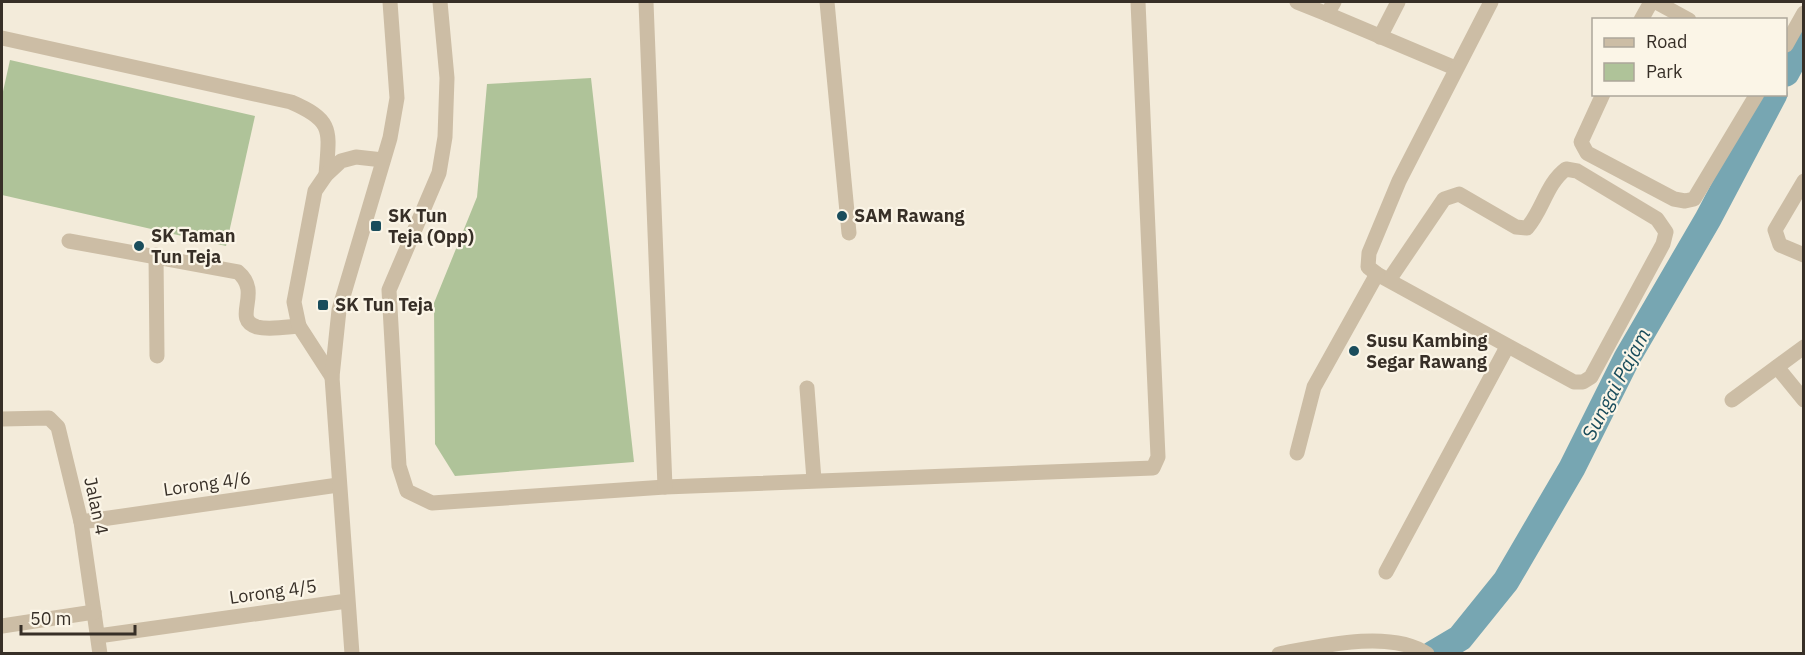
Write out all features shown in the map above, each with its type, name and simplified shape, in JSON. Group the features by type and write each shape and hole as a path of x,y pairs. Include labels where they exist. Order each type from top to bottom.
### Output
{"street":[{"path":"352,654 332,377 339,310 383,160 398,98 390,2"},
{"path":"440,2 447,78 445,137 439,173 388,290 399,466 407,491 432,503 665,487 814,480 1138,471 1153,468 1158,457 1138,2"},
{"path":"646,2 665,487"},
{"path":"827,2 849,233"},
{"path":"1297,2 1330,8 1380,37 1455,68"},
{"path":"1380,37 1398,2"},
{"path":"1297,453 1314,387 1383,277 1444,199 1451,195 1459,194 1516,227 1527,228 1535,219 1555,177 1566,169 1577,171 1657,219 1666,232 1663,244 1591,377 1583,382 1574,382 1507,347 1383,277 1368,267 1369,253 1399,181 1455,68 1491,2"},
{"path":"1642,18 1650,2"},
{"path":"1656,2 1685,18"},
{"path":"1787,41 1803,13"},
{"path":"2,38 291,102 310,110 323,119 329,138 326,175"},
{"path":"1602,96 1581,142 1587,153 1674,199 1685,201 1694,199 1756,96"},
{"path":"332,377 299,326 294,302 315,191 340,161 356,157 383,160"},
{"path":"1803,181 1797,208 1775,230 1780,245 1803,255"},
{"path":"69,241 156,255 238,272 246,279 250,290 245,313 249,322 257,327 299,326"},
{"path":"156,255 158,356"},
{"path":"1386,572 1507,347"},
{"path":"1732,400 1803,347"},
{"path":"1777,367 1803,400"},
{"path":"807,388 814,480"},
{"name":"Jalan 4","path":"2,419 49,418 58,427 81,522 100,654"},
{"name":"Lorong 4/6","path":"81,522 338,485"},
{"name":"Lorong 4/5","path":"98,636 347,601"},
{"path":"2,626 94,612"},
{"path":"1279,654 1360,641 1421,649"}],"green space":[{"path":"10,60 255,116 226,246 2,195 2,96"},
{"path":"591,78 634,462 455,476 435,444 434,303 477,197 487,84"}],"waterway":[{"name":"Sungai Pajam","path":"1787,71 1804,39"},
{"name":"Sungai Pajam","path":"1433,654 1460,638 1506,581 1572,468 1627,358 1708,219 1773,96"}],"place":[{"name":"SAM Rawang","path":"842,216"},
{"name":"SK Tun Teja (Opp)","path":"376,226"},
{"name":"SK Taman Tun Teja","path":"139,246"},
{"name":"SK Tun Teja","path":"323,305"},
{"name":"Susu Kambing Segar Rawang","path":"1354,351"}]}
